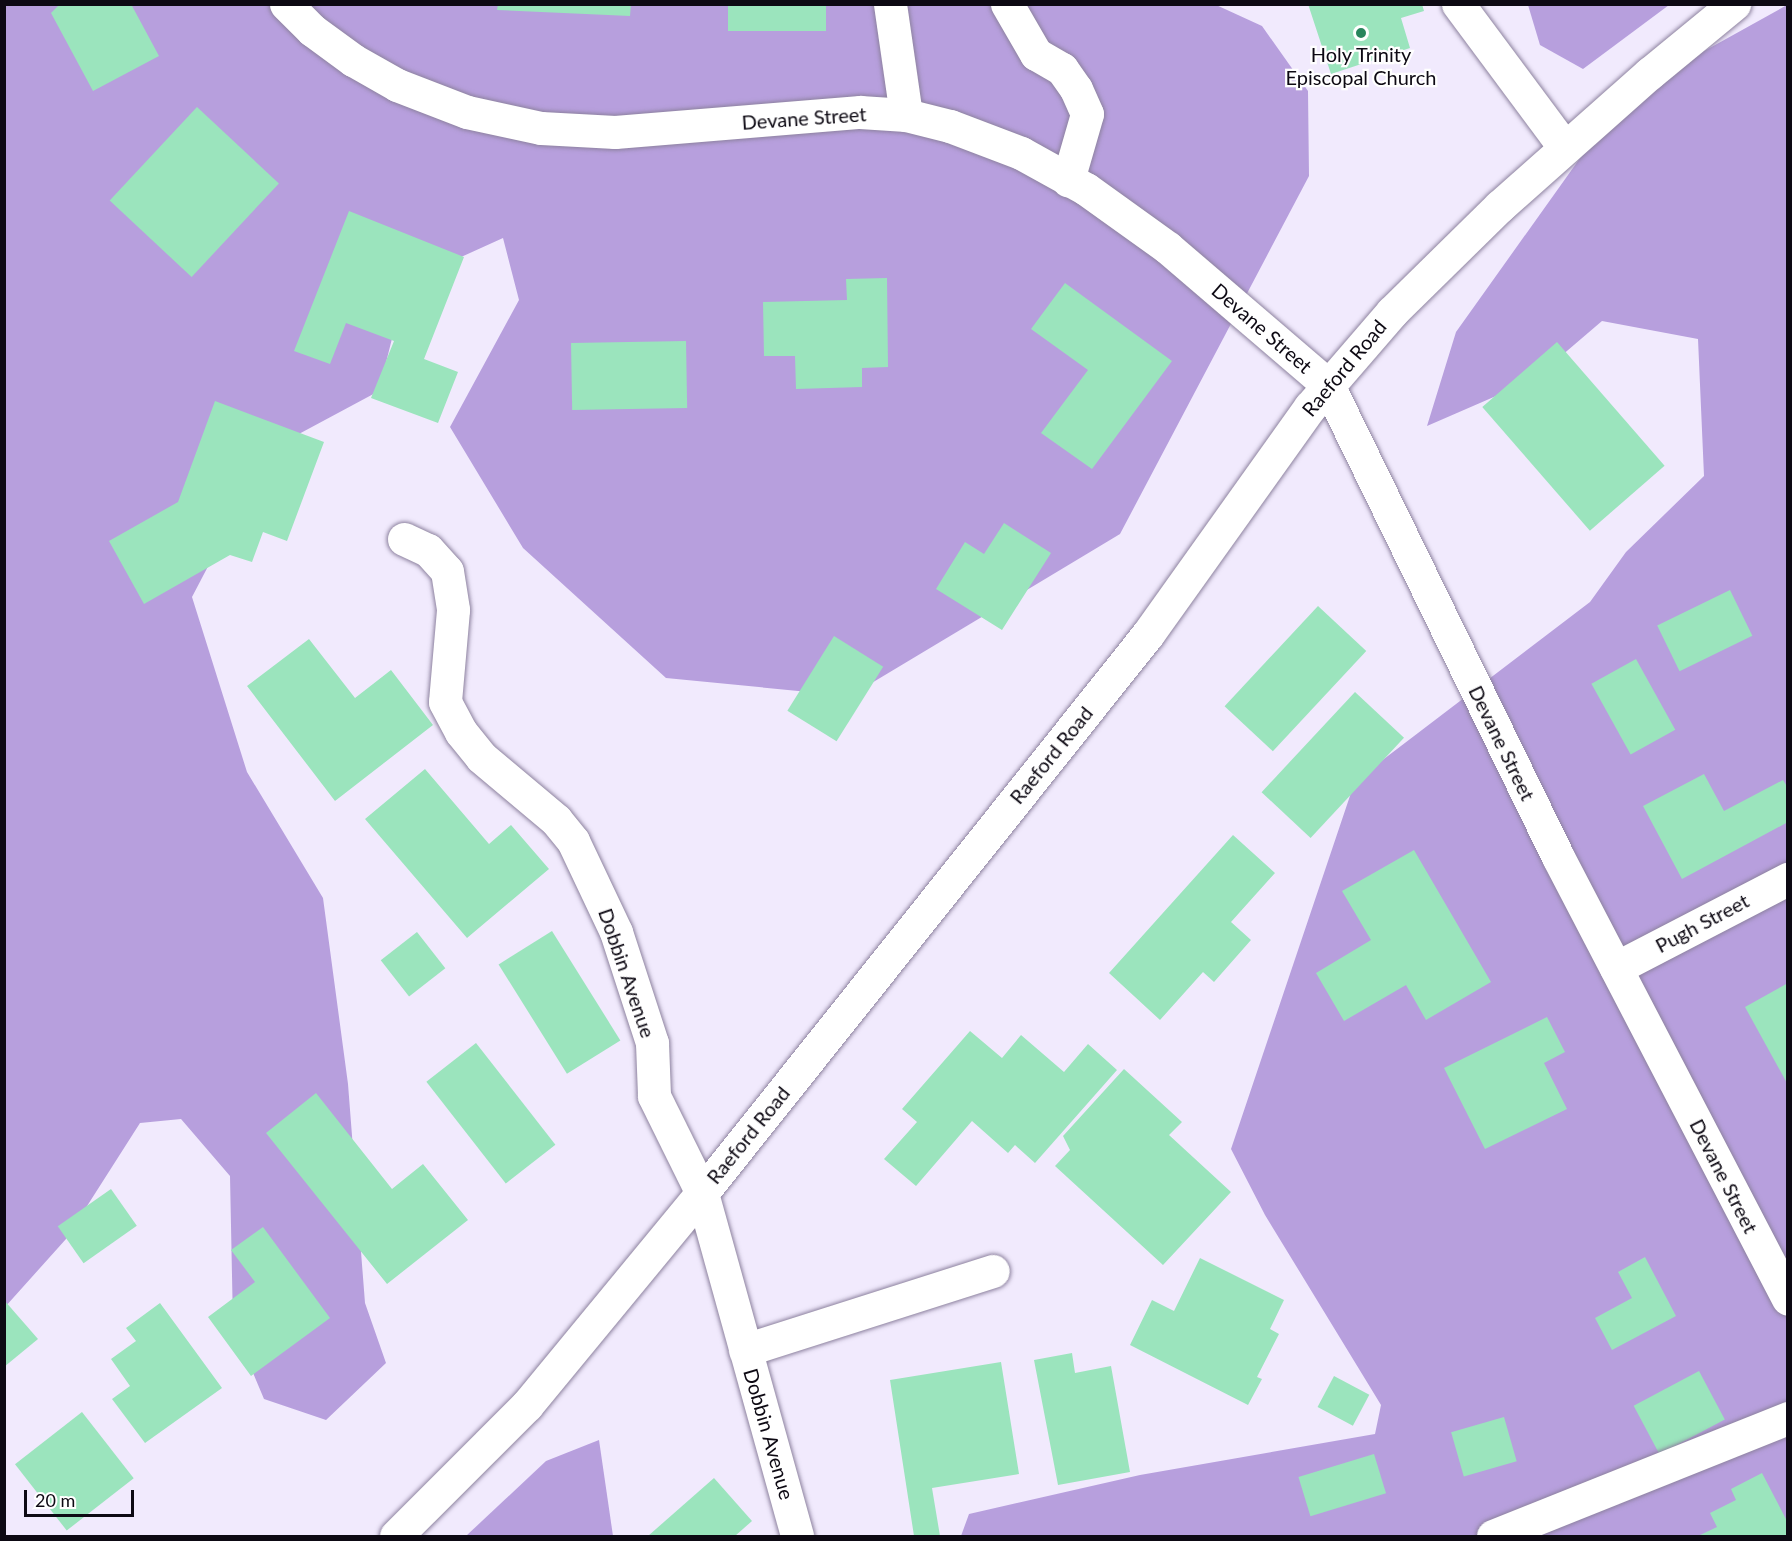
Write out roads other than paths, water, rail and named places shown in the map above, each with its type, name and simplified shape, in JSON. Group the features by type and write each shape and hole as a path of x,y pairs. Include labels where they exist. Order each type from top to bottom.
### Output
{"street":[{"name":"Devane Street","path":"286,4 312,30 353,60 397,85 467,112 541,128 615,132 860,112 906,116 950,126 1021,153 1068,180 1168,248 1328,385 1616,968 1788,1299"},
{"path":"890,4 906,116"},
{"path":"1007,4 1036,54 1062,69 1087,114 1068,180"},
{"path":"1458,4 1565,148"},
{"name":"Raeford Road","path":"396,1536 527,1405 702,1193 1148,634 1328,385 1392,312 1565,148 1734,4"},
{"name":"Dobbin Avenue","path":"404,539 428,550 447,571 453,610 445,702 460,732 489,764 556,819 589,870 616,932 652,1043 650,1070 654,1095 702,1193 797,1536"},
{"name":"Pugh Street","path":"1616,968 1788,879"},
{"path":"745,1350 993,1271"},
{"path":"1493,1536 1788,1418"}],"place":[{"name":"Holy Trinity Episcopal Church","path":"1361,33"}]}
